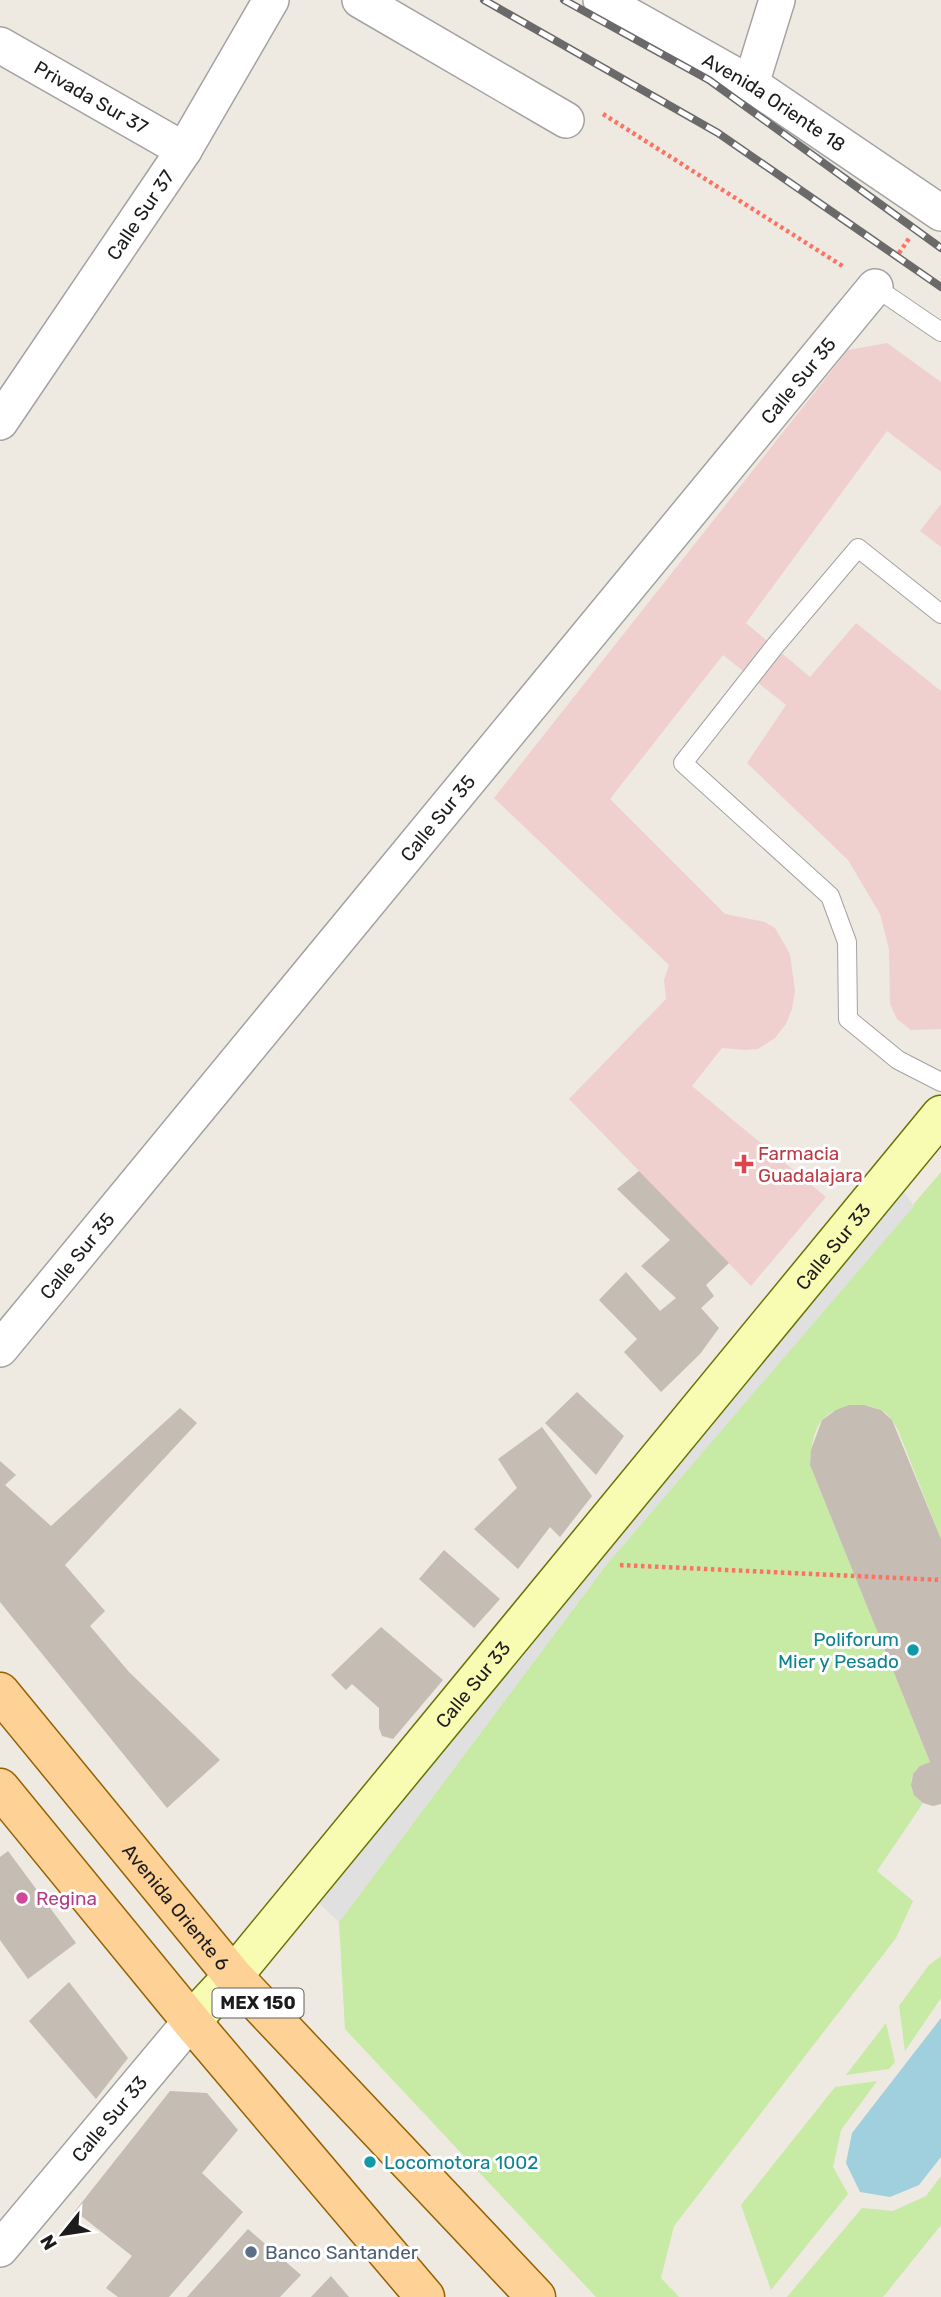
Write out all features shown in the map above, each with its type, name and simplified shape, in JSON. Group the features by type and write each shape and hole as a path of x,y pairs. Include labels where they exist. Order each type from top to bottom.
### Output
{"main road":[{"name":"Avenida Oriente 6","path":"0,1692 233,1976 536,2297"},
{"name":"MEX 150","path":"0,1788 191,2021 425,2297"}],"street":[{"name":"Calle Sur 37","path":"0,422 184,150 271,0"},
{"path":"360,0 566,120"},
{"name":"Avenida Oriente 18","path":"601,0 751,84 941,213"},
{"path":"751,84 777,0"},
{"name":"Privada Sur 37","path":"0,45 184,150"},
{"name":"Calle Sur 35","path":"0,1349 875,287"},
{"name":"Calle Sur 33","path":"0,2249 191,2021 233,1976 941,1115"}],"lane":[{"path":"875,287 941,332"},
{"path":"941,614 858,548 775,646 683,763 830,896 846,942 848,1019 898,1060 941,1082"}],"path":[{"path":"566,120 582,101 875,287"},
{"path":"606,1565 941,1580"}],"shaded area":[{"path":"887,343 941,382 941,472 887,431 746,623 810,677 856,623 941,691 941,1029 911,1030 897,1019 890,1004 889,949 880,914 848,860 747,763 786,705 723,655 610,799 725,914 765,922 775,928 790,954 795,991 786,1024 775,1038 758,1049 722,1048 692,1086 826,1197 751,1286 569,1099 666,999 664,980 669,965 494,798 848,350"},
{"path":"941,504 941,547 920,531"},
{"path":"896,1181 914,1206 606,1565 339,1922 319,1903"}],"green space":[{"path":"941,1172 941,1539 898,1430 889,1416 881,1410 851,1406 836,1410 824,1418 815,1434 810,1465 930,1762 922,1765 913,1774 914,1791 923,1803 877,1871 913,1901 896,1938 674,2226 661,2278 679,2297 596,2297 345,2029 339,1922 606,1565"},
{"path":"941,1956 941,1998 905,2051 899,2006 929,1965"},
{"path":"886,2023 895,2062 889,2069 846,2075"},
{"path":"877,2081 841,2130 833,2167 848,2194 771,2290 741,2205 835,2087"},
{"path":"941,2176 941,2225 883,2297 787,2297 862,2208 893,2211 926,2196"}],"water":[{"path":"941,2018 941,2157 919,2185 890,2197 860,2192 846,2163 852,2133"}],"building":[{"path":"639,1171 729,1263 706,1285 714,1296 701,1308 719,1328 700,1354 661,1392 624,1352 637,1339 599,1300 626,1272 660,1311 676,1298 641,1266 670,1240 617,1189"},
{"path":"577,1392 624,1436 596,1475 545,1423"},
{"name":"Poliforum Mier y Pesado","path":"849,1405 864,1405 881,1410 892,1420 941,1539 941,1804 933,1806 923,1803 914,1795 911,1785 913,1774 920,1766 930,1762 810,1465 811,1450 822,1420"},
{"path":"180,1408 197,1423 65,1565 105,1611 90,1626 129,1672 220,1760 167,1808 0,1602 0,1461 16,1475 5,1485 51,1526"},
{"path":"542,1427 592,1496 560,1537 550,1527 518,1569 474,1529 517,1488 498,1459"},
{"path":"444,1550 500,1599 474,1628 419,1579"},
{"path":"381,1627 443,1680 393,1739 382,1736 379,1728 379,1708 352,1684 346,1690 331,1675"},
{"name":"Regina","path":"8,1851 76,1943 28,1979 0,1940 0,1857"},
{"path":"69,1982 128,2058 96,2099 29,2021"},
{"path":"170,2091 207,2093 238,2130 202,2173 243,2212 169,2297 118,2297 106,2288 132,2256 75,2211"},
{"name":"Banco Santander","path":"248,2229 301,2275 280,2297 187,2297"},
{"path":"331,2276 349,2297 311,2297"}],"railway":[{"path":"484,0 718,133 941,287"},
{"path":"564,0 709,80 941,248"}],"place":[{"name":"Farmacia Guadalajara","path":"744,1164"},
{"name":"Poliforum Mier y Pesado","path":"913,1650"},
{"name":"Regina","path":"22,1898"},
{"name":"Locomotora 1002","path":"370,2162"},
{"name":"Banco Santander","path":"251,2252"}]}
